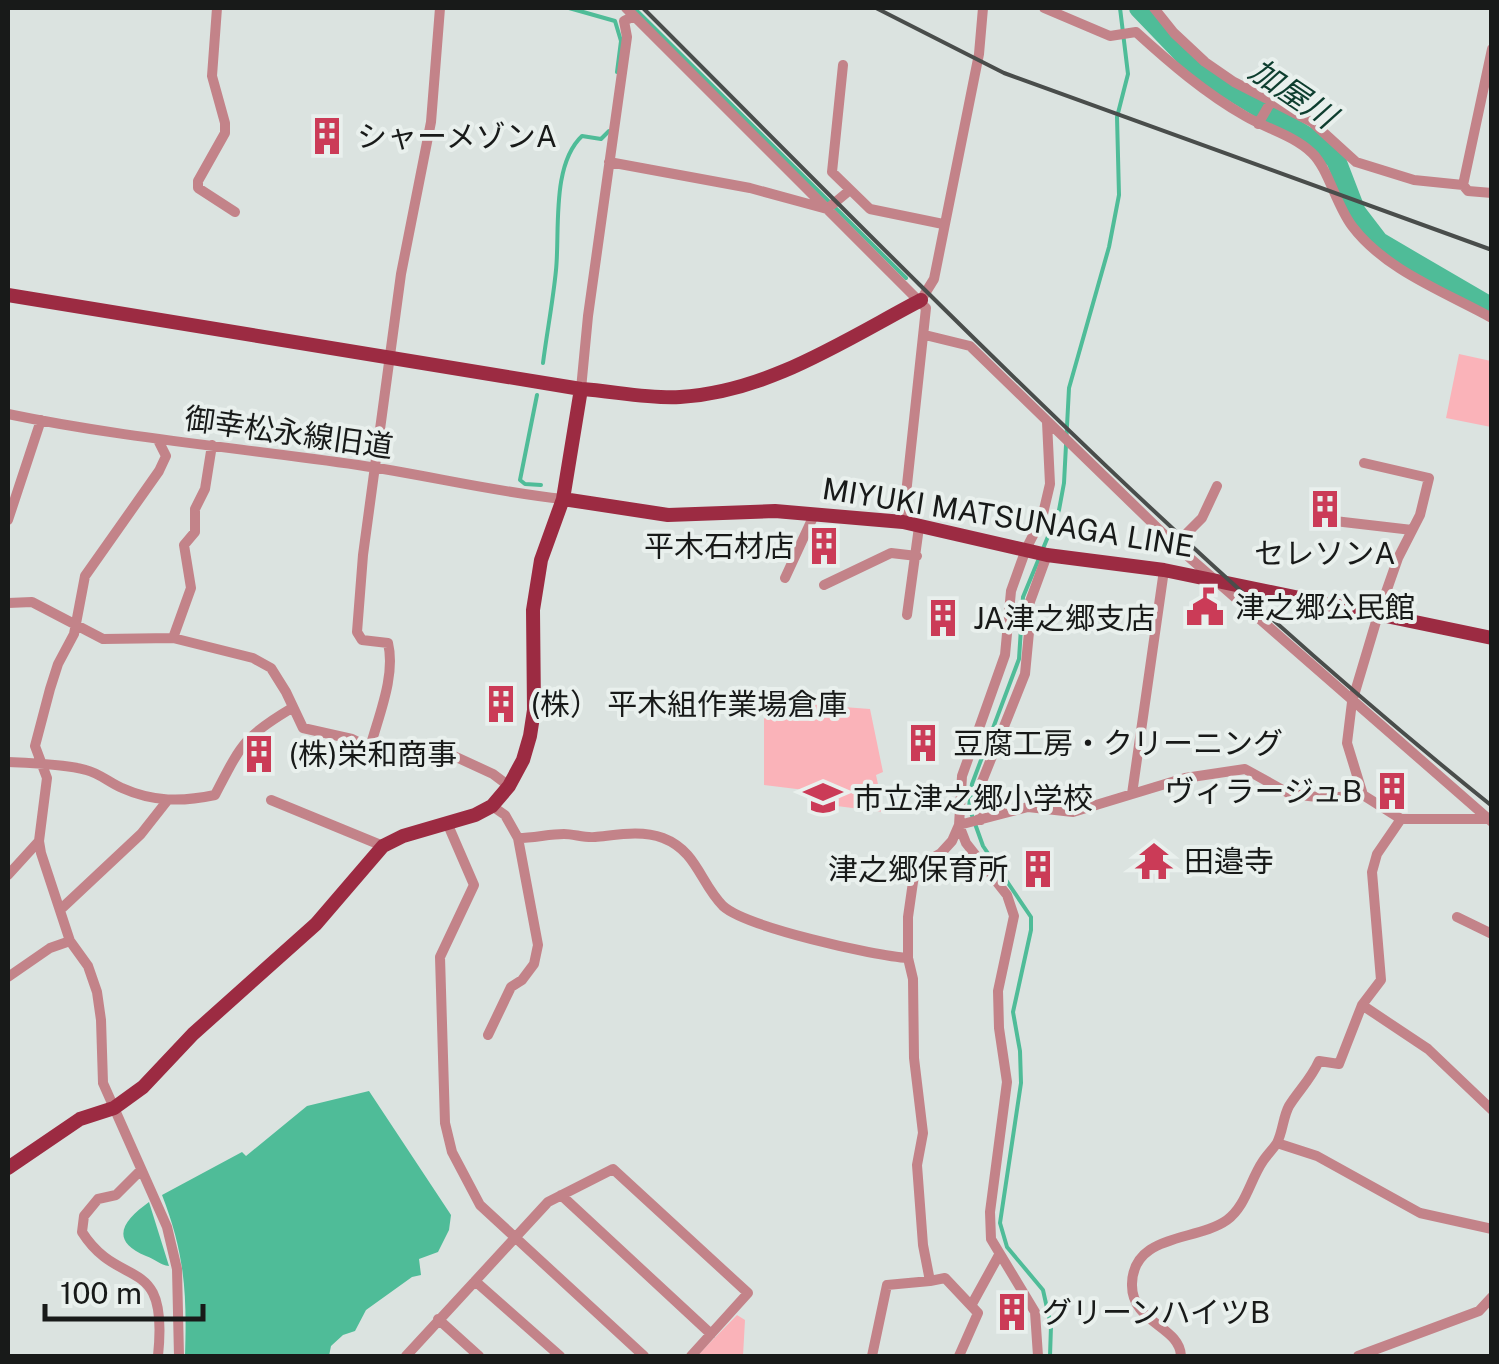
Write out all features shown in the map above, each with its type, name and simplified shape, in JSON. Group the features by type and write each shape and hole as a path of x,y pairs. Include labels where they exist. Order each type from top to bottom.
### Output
{"main road":[{"path":"8,295 581,389 676,397 712,394 756,383 921,300"},
{"path":"8,1168 80,1119 114,1108 144,1087 194,1034 316,924 383,846 492,806 509,786 530,736 534,710 533,610 541,560 563,499 581,389"},
{"name":"MIYUKI MATSUNAGA LINE","path":"563,499 668,515 815,513 903,522 1037,552 1215,579 1492,638"}],"street":[{"path":"218,8 212,76 226,123 225,133 198,181 198,188 235,212"},
{"path":"370,748 385,692 390,652 388,643 362,640 357,632 363,555 402,274 431,122 440,8"},
{"path":"921,300 934,279 979,54 983,8"},
{"path":"1044,8 1110,36 1136,32 1209,93 1292,138 1320,162 1334,199 1366,244 1386,260 1492,318"},
{"path":"1154,8 1174,34 1206,62 1234,82 1312,122 1356,162 1414,180 1463,185"},
{"path":"581,389 628,37 624,22 630,12 831,207 926,308 903,522"},
{"path":"1492,49 1463,185 1468,192 1492,193"},
{"path":"843,65 832,172 870,209 943,224"},
{"path":"1259,122 1271,101"},
{"path":"609,162 831,207"},
{"path":"831,207 850,190"},
{"path":"925,335 970,346 1175,545 1489,820"},
{"name":"御幸松永線旧道","path":"8,414 158,440 375,467 514,494 563,499"},
{"path":"8,520 41,420"},
{"path":"981,820 981,784 1025,674 1028,607 1050,484 1047,422"},
{"path":"158,440 166,456 147,490 85,576 76,625 58,664 35,746 47,778 39,841 70,941 88,966 96,992 103,1083 167,1227 176,1269 179,1356"},
{"path":"173,638 191,588 184,544 194,532 195,509 205,489 212,445"},
{"path":"1362,795 1346,744 1352,702 1378,615 1420,515 1429,478 1364,463"},
{"path":"1175,545 1202,518 1217,486"},
{"path":"785,578 815,513"},
{"path":"1326,520 1412,530"},
{"path":"907,616 919,527"},
{"path":"930,1280 917,1165 923,1132 914,1058 913,979 908,958 908,917 915,868 941,853 959,825 962,776 1005,655 1011,592 1037,552"},
{"path":"824,584 891,553 916,556"},
{"path":"1132,794 1164,570"},
{"path":"8,603 32,602 103,639 173,638 253,658 270,668 302,728 352,739 370,748 422,748 454,756 509,786"},
{"path":"8,762 86,770 126,790 167,801 215,795 240,747 255,730 292,708"},
{"path":"980,728 998,734"},
{"path":"959,825 1028,807 1073,812 1186,778 1245,769 1290,794 1327,798 1362,795 1400,819 1489,820"},
{"path":"271,800 383,846"},
{"path":"61,909 141,834 167,801"},
{"path":"488,1035 512,987 534,964 538,945 518,838 504,815 492,806"},
{"path":"1181,1356 1176,1339 1143,1314 1132,1296 1136,1266 1156,1246 1226,1221 1242,1203 1262,1162 1277,1143 1289,1106 1319,1061 1339,1064 1362,1004 1381,980 1372,872 1377,854 1400,819"},
{"path":"448,824 474,885 440,957 445,1123 452,1152 480,1204 644,1356"},
{"path":"959,825 966,843 1007,896 1014,916 998,991 1007,1082 990,1212 992,1240 1035,1312 1038,1356"},
{"path":"518,838 649,834 677,844 689,855 721,904 730,911 798,936 908,958"},
{"path":"8,875 39,841"},
{"path":"1457,917 1492,934"},
{"path":"8,978 50,948 70,941"},
{"path":"1362,1004 1428,1048 1492,1110"},
{"path":"1277,1143 1318,1156 1420,1212 1492,1229"},
{"path":"406,1356 548,1202 613,1169 748,1294 690,1356"},
{"path":"141,1170 116,1194 98,1198 84,1216 82,1232 92,1247 149,1283 161,1314 158,1356"},
{"path":"561,1195 711,1334"},
{"path":"972,1304 999,1254"},
{"path":"872,1356 887,1285 945,1278 978,1313 959,1356"},
{"path":"475,1281 560,1356"},
{"path":"1358,1356 1479,1311 1492,1297"},
{"path":"438,1319 479,1356"}],"shaded area":[{"path":"1459,354 1491,361 1491,427 1446,418"},
{"path":"777,702 870,709 883,772 876,775 884,812 821,804 821,792 764,785 764,719"},
{"path":"369,1091 451,1215 449,1230 438,1252 419,1259 421,1275 412,1277 366,1310 355,1331 331,1346 329,1356 185,1356 183,1274 162,1195 242,1152 246,1156 307,1106"},
{"path":"149,1202 169,1266 134,1250 124,1237 127,1223"},
{"path":"737,1315 745,1320 743,1356 697,1356"}],"waterway":[{"path":"569,8 615,21 621,41 617,72"},
{"path":"634,8 906,278"},
{"path":"1050,1356 1051,1326 1043,1290 1007,1247 1000,1223 1021,1083 1013,1012 1031,917 983,846 969,807 972,784 1019,659 1023,597 1059,510 1069,388 1109,247 1119,195 1117,117 1128,74 1120,8"},
{"name":"加屋川","path":"1139,8 1190,61 1319,144 1336,160 1356,212 1379,242 1492,308"},
{"path":"543,363 555,282 565,164 582,136 601,139 609,131"},
{"path":"537,395 520,480 541,485"}],"railway":[{"path":"643,8 952,317 1162,519 1380,713 1492,806"},
{"path":"876,8 1004,73 1492,250"}],"place":[{"name":"シャーメゾンA","path":"327,136"},
{"name":"セレソンA","path":"1325,509"},
{"name":"平木石材店","path":"824,546"},
{"name":"津之郷公民館","path":"1205,607"},
{"name":"JA津之郷支店","path":"943,618"},
{"name":"(株） 平木組作業場倉庫","path":"501,704"},
{"name":"豆腐工房・クリーニング","path":"923,743"},
{"name":"(株)栄和商事","path":"259,754"},
{"name":"ヴィラージュB","path":"1392,791"},
{"name":"市立津之郷小学校","path":"823,798"},
{"name":"田邉寺","path":"1154,861"},
{"name":"津之郷保育所","path":"1038,869"},
{"name":"グリーンハイツB","path":"1012,1312"}]}
